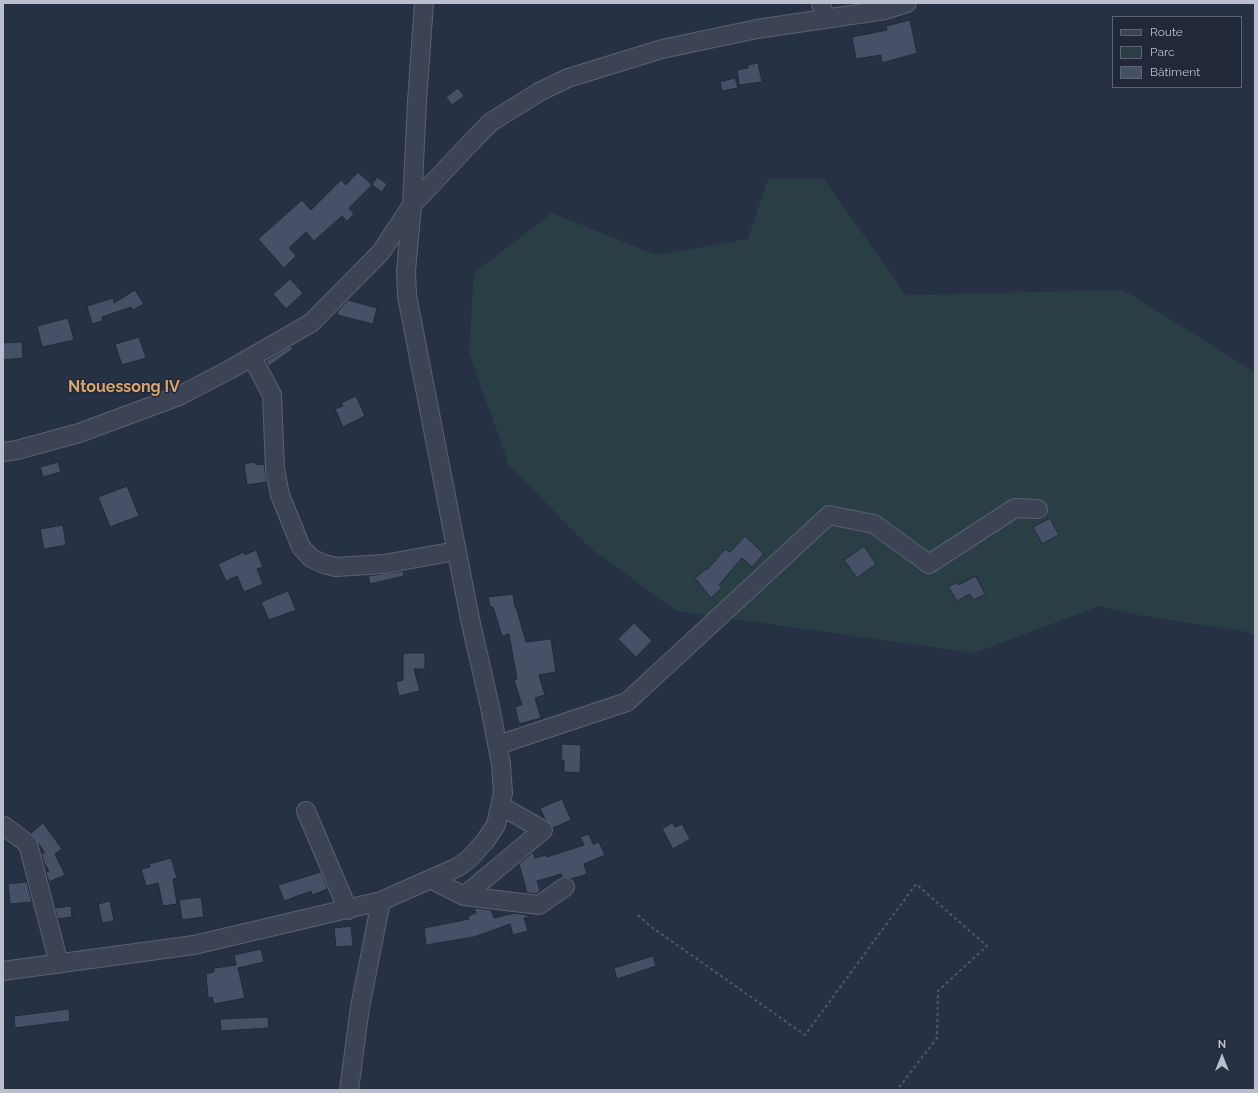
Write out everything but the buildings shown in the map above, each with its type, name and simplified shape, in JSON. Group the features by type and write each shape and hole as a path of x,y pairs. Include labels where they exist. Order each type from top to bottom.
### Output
{"street":[{"path":"3,971 194,945 348,910 381,901 432,880 458,867 470,858 485,841 496,825 501,806 501,764 498,745 456,551 408,296 406,271 412,205 424,3"},
{"path":"3,452 17,450 79,433 179,396 311,324 380,252 412,205 491,122 539,92 568,78 662,49 756,29 823,11 885,10 907,3"},
{"path":"252,357 272,399 275,469 280,495 301,547 311,558 324,564 336,567 384,564 456,551"},
{"path":"498,745 627,702 829,514 874,524 929,564 1015,508 1038,509"},
{"path":"464,896 543,830 501,806"},
{"path":"306,811 348,910"},
{"path":"4,826 28,844 59,964"},
{"path":"432,880 464,896 538,905 565,887"},
{"path":"349,1090 360,1006 381,901"}],"path":[{"path":"638,915 650,926 805,1035 916,884 987,946 938,991 937,1038 897,1090"}],"green space":[{"path":"768,179 824,179 906,295 1123,290 1255,372 1255,636 1244,631 1137,615 1099,606 974,653 677,611 590,548 509,465 469,353 474,273 552,213 656,255 748,239"}],"district":[{"name":"Ntouessong IV","path":"124,387"}]}
